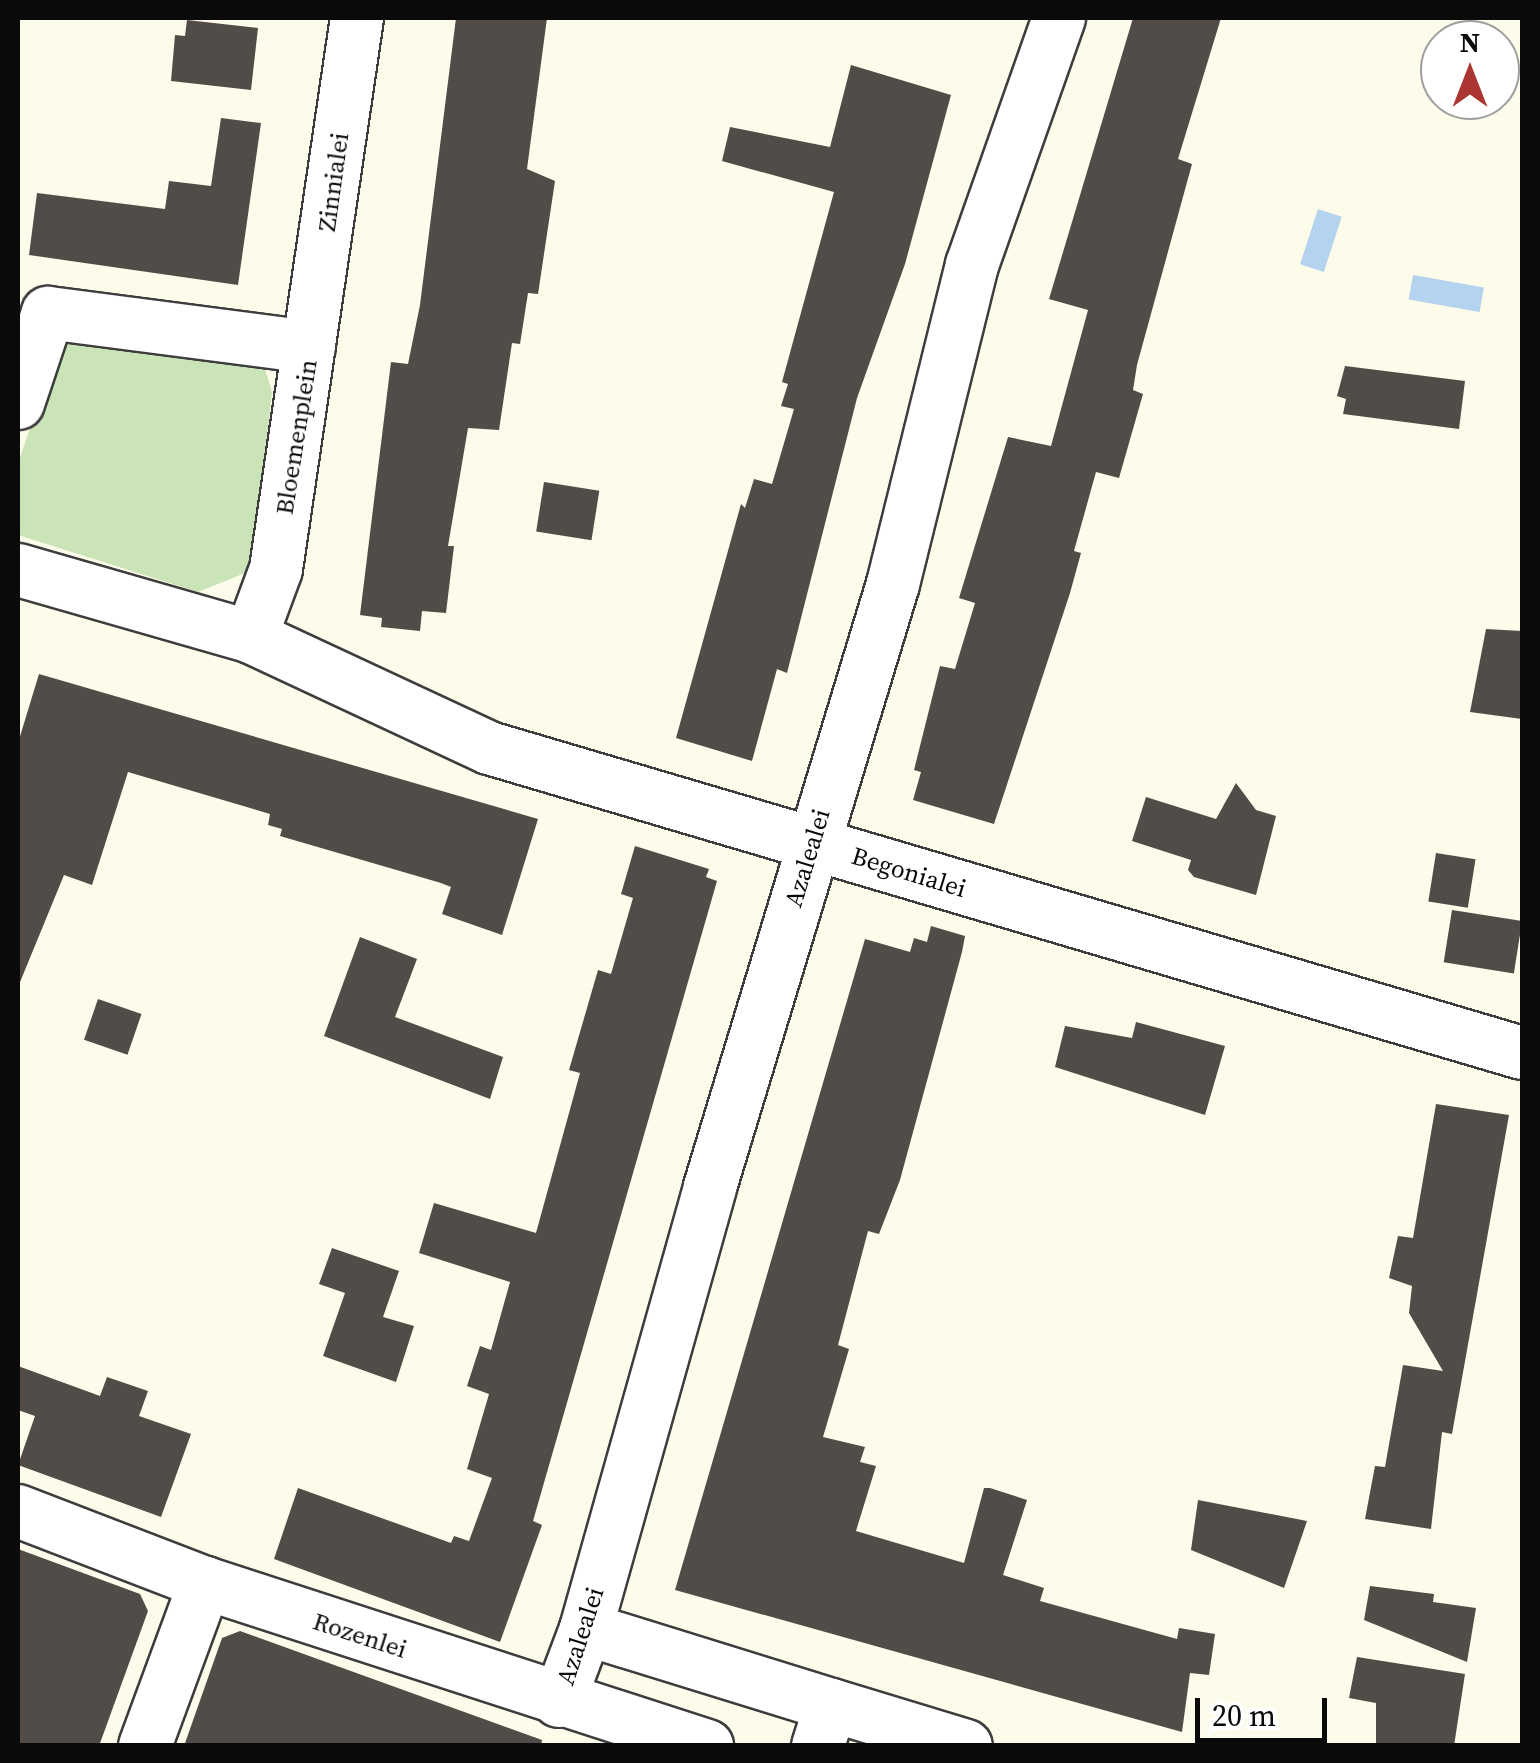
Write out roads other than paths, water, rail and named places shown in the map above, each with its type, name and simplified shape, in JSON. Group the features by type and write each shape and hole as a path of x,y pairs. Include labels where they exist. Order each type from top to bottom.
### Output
{"street":[{"name":"Zinnialei","path":"309,347 357,18"},
{"name":"Azalealei","path":"559,1701 586,1629 811,842 892,584 972,264 1058,18"},
{"name":"Bloemenplein","path":"18,403 48,313 309,347 276,568 250,637"},
{"path":"18,570 250,637"},
{"name":"Begonialei","path":"250,637 490,748 1522,1054"},
{"name":"Rozenlei","path":"18,1511 205,1584 706,1746"},
{"path":"145,1746 205,1584"},
{"path":"586,1629 825,1725 966,1746"}],"water":[{"path":"1318,209 1342,217 1324,272 1300,264"},
{"path":"1413,275 1484,288 1480,312 1409,300"}]}
